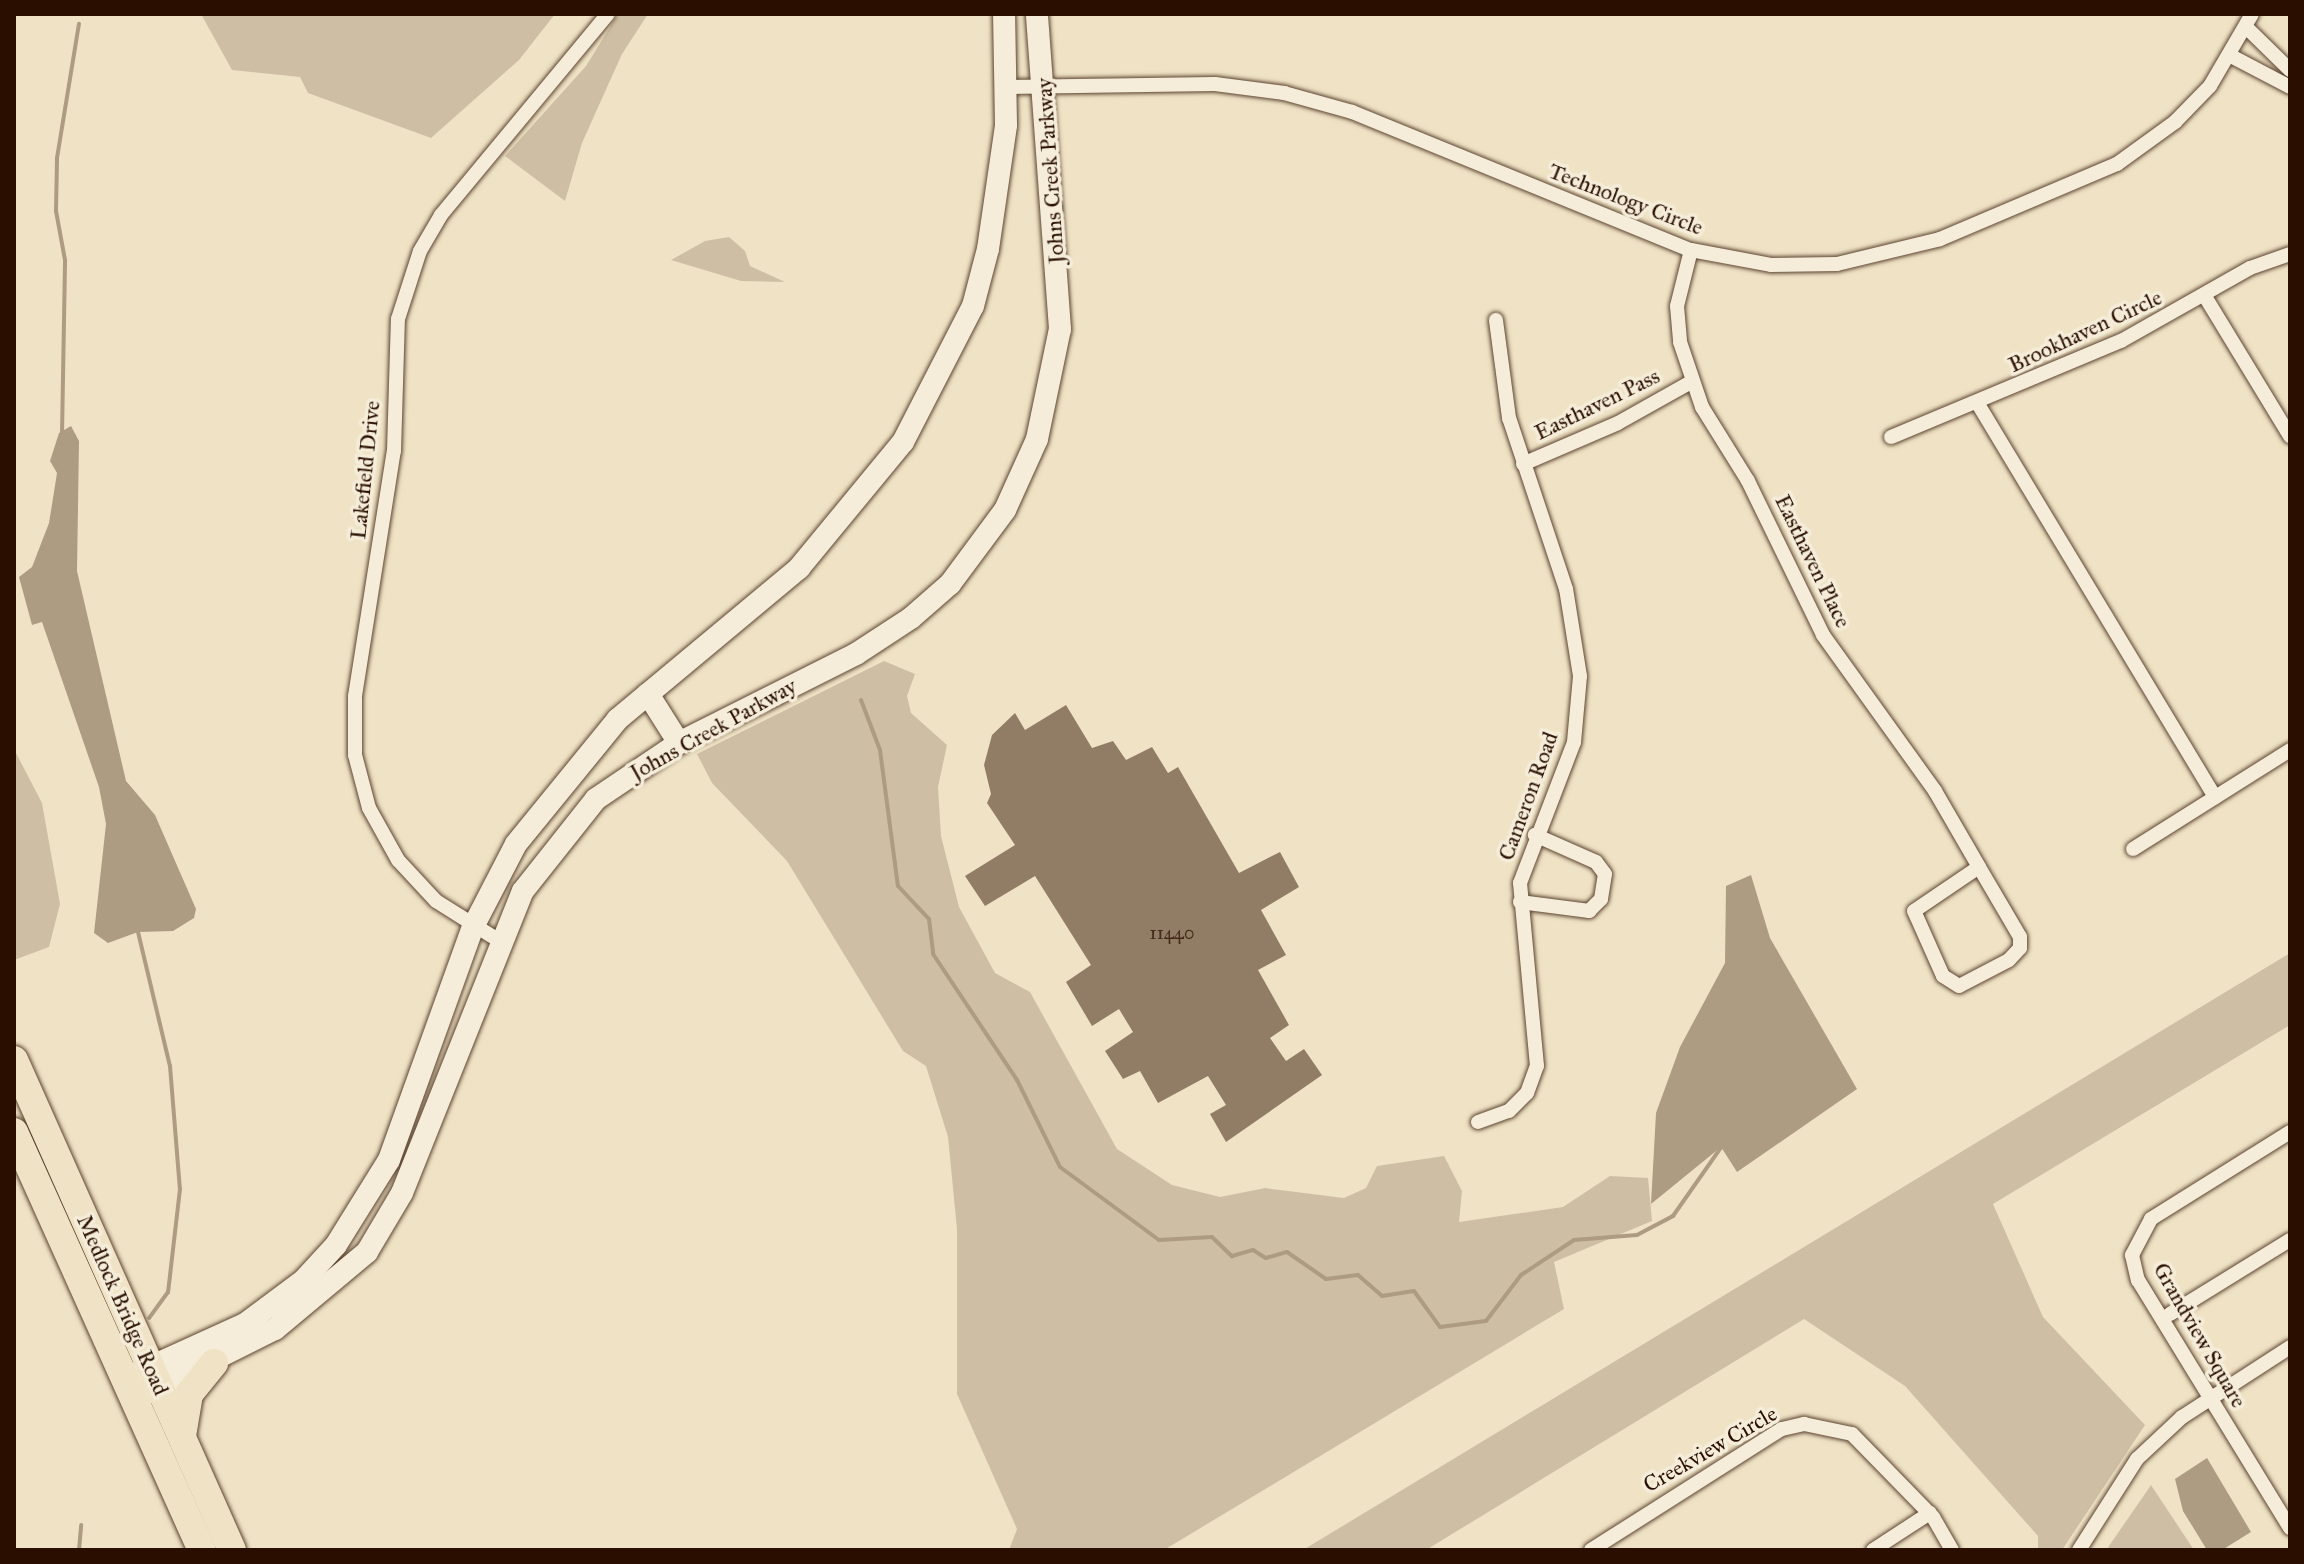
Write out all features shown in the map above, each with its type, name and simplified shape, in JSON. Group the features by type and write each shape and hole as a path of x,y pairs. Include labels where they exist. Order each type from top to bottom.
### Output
{"highway":[{"name":"Medlock Bridge Road","path":"14,1060 143,1383 202,1550"},
{"name":"Medlock Bridge Road","path":"14,1132 143,1383 182,1437 232,1550"},
{"path":"182,1437 189,1394 214,1363"}],"street":[{"name":"Lakefield Drive","path":"498,940 436,901 398,860 369,808 355,755 355,696 394,451 398,319 420,251 441,215 608,14"},
{"name":"Johns Creek Parkway","path":"143,1383 245,1324 304,1280 336,1245 389,1160 473,927 539,813 618,719 799,568 903,442 973,306 998,203 1008,87 1004,14"},
{"name":"Johns Creek Parkway","path":"143,1383 214,1363 321,1296 387,1223 498,940 523,891 566,831 606,792 679,743 856,654 911,618 950,584 1005,510 1037,439 1060,329 1045,89 1037,14"},
{"name":"Technology Circle","path":"1008,87 1045,89 1215,84 1307,98 1691,250 1771,265 1837,264 1940,239 2117,164 2175,122 2231,56 2249,21"},
{"path":"2249,21 2287,67 2273,78"},
{"path":"2231,56 2290,87"},
{"name":"Easthaven Place","path":"1691,250 1677,306 1691,382 1773,528 1823,635 1935,791 2020,937 2020,948 1959,986 1943,976 1914,911 1979,867"},
{"name":"Brookhaven Circle","path":"1891,437 1978,404 2206,298 2250,268 2290,254"},
{"path":"2206,298 2290,436"},
{"name":"Cameron Road","path":"1478,1122 1509,1111 1527,1093 1537,1066 1520,902 1535,835 1574,742 1580,676 1566,589 1523,464 1498,364 1496,320"},
{"name":"Easthaven Pass","path":"1523,464 1618,423 1691,382"},
{"path":"1978,404 2215,797"},
{"path":"648,694 679,743"},
{"path":"2133,849 2290,750"},
{"path":"1520,902 1589,911 1601,899 1605,874 1596,862 1535,835"},
{"name":"Grandview Square","path":"2290,1132 2151,1219 2136,1241 2138,1280 2290,1528"},
{"path":"2170,1314 2290,1240"},
{"path":"2079,1550 2137,1459 2210,1397 2290,1347"},
{"name":"Creekview Circle","path":"1591,1550 1782,1429 1804,1424 1852,1434 1930,1513 1952,1550"},
{"path":"1873,1550 1930,1513"}],"shaded area":[{"path":"201,14 555,14 519,60 431,138 308,93 300,77 232,70"},
{"path":"618,14 648,14 622,54 582,143 565,201 505,156 586,66"},
{"path":"729,237 745,251 750,266 785,282 741,281 671,260 705,241"},
{"path":"71,426 79,441 77,571 126,781 155,815 196,909 194,918 173,931 138,932 108,943 94,933 106,824 99,787 42,622 32,625 19,577 32,567 49,523 57,473 50,461 59,433"},
{"path":"884,661 915,674 907,696 911,713 947,745 938,787 941,836 959,907 995,973 1030,992 1117,1149 1172,1185 1220,1197 1265,1188 1344,1198 1366,1188 1377,1166 1444,1156 1462,1191 1459,1222 1563,1207 1610,1176 1648,1178 1652,1221 1554,1262 1564,1309 1164,1550 1009,1550 1017,1529 957,1394 957,1229 948,1137 926,1066 903,1051 787,861 712,783 697,754"},
{"path":"14,749 42,803 60,904 49,947 14,960"},
{"path":"1751,875 1770,938 1857,1089 1737,1172 1721,1147 1651,1204 1656,1113 1680,1047 1725,963 1726,886"},
{"path":"2290,953 2290,1025 1993,1204 2043,1317 2145,1425 2062,1550 2038,1550 2038,1536 1905,1386 1804,1319 1426,1550 1303,1550"},
{"path":"2207,1458 2251,1532 2222,1550 2207,1550 2183,1511 2175,1479"},
{"path":"2151,1485 2194,1550 2107,1550 2109,1546"}],"building":[{"path":"1066,705 1092,748 1113,741 1126,760 1152,747 1168,773 1178,767 1239,873 1280,852 1299,887 1261,910 1286,955 1258,970 1289,1025 1270,1038 1286,1061 1304,1049 1322,1075 1226,1142 1210,1114 1226,1105 1208,1076 1158,1103 1140,1071 1123,1079 1105,1051 1133,1032 1119,1009 1092,1026 1066,982 1091,965 1035,876 985,906 965,876 1015,845 987,803 991,794 984,765 992,735 1015,713 1025,730"}],"waterway":[{"path":"62,435 65,260 56,211 57,158 79,24"},
{"path":"861,700 880,750 898,886 929,919 933,954 1017,1080 1060,1167 1159,1240 1212,1237 1232,1256 1253,1250 1266,1258 1287,1252 1326,1279 1358,1275 1382,1296 1414,1291 1440,1327 1486,1321 1521,1275 1574,1240 1637,1235 1673,1216 1722,1146"},
{"path":"138,932 170,1066 180,1189 168,1292 149,1318"},
{"path":"79,1550 81,1525"}]}
